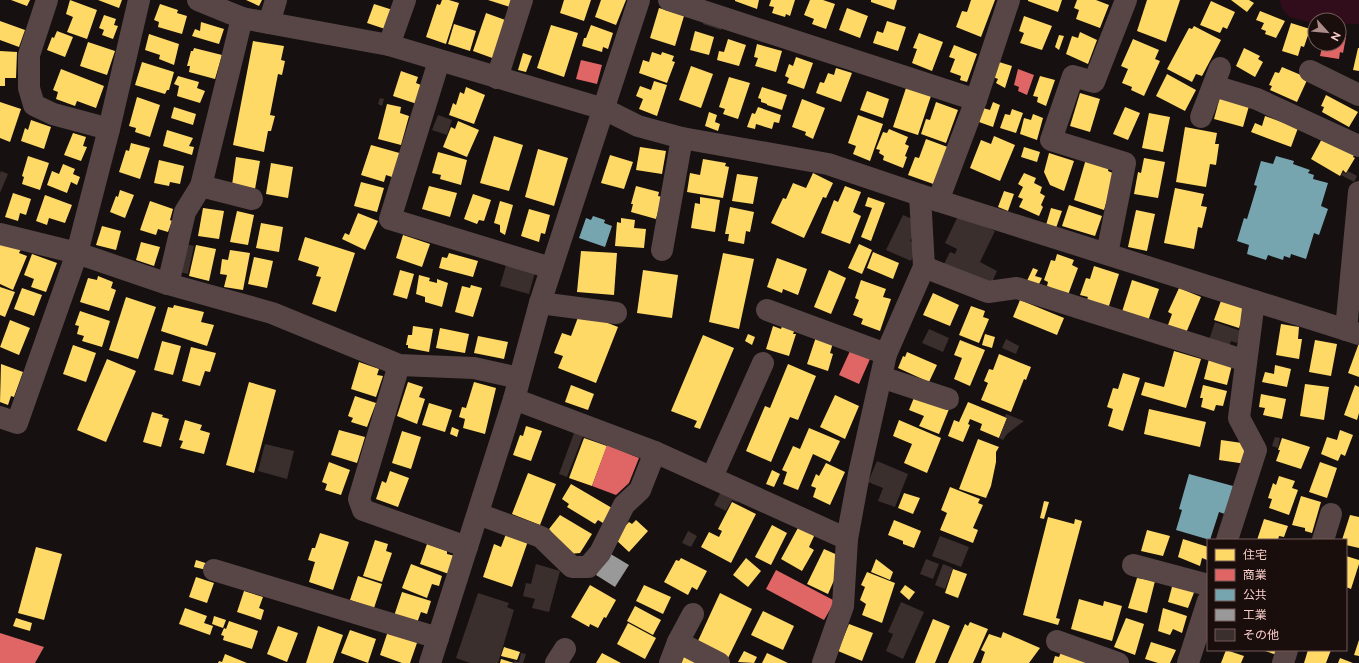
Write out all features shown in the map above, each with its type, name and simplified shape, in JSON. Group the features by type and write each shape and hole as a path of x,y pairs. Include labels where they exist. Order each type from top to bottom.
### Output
{"street":[{"path":"47,0 29,55 29,88 34,105 54,114 109,129"},
{"path":"0,417 17,423 77,253 109,129 139,0"},
{"path":"198,0 242,18 389,45 604,110 638,126 682,138 828,164 929,198 1353,332 1359,192"},
{"path":"269,23 276,0"},
{"path":"389,45 405,0"},
{"path":"496,78 522,0"},
{"path":"430,663 514,399 551,268 639,0"},
{"path":"669,0 976,100"},
{"path":"824,662 843,606 847,539 859,474 886,354 924,267 929,198 976,100 1009,0"},
{"path":"1107,254 1125,163 1051,140 1073,76 1094,82 1126,0"},
{"path":"168,284 185,212 201,186 242,18"},
{"path":"439,60 390,220 551,268"},
{"path":"1310,71 1359,95"},
{"path":"1201,117 1217,77 1257,99 1359,146"},
{"path":"662,250 682,138"},
{"path":"201,186 252,199"},
{"path":"0,234 77,253 168,284 272,313 399,366 474,368 519,378"},
{"path":"924,267 988,292 1017,288 1246,361"},
{"path":"1228,539 1256,450 1239,418 1254,301"},
{"path":"540,303 616,312"},
{"path":"767,310 886,354"},
{"path":"712,477 763,363"},
{"path":"399,366 359,499 363,510 468,547"},
{"path":"881,377 948,399"},
{"path":"514,399 655,452 847,539"},
{"path":"478,514 541,537 572,567 588,567 600,553 624,505 640,490 655,452"},
{"path":"1323,539 1331,514"},
{"path":"1133,565 1207,585"},
{"path":"214,570 438,638"},
{"path":"1188,663 1207,605"},
{"path":"670,663 678,642 693,614"},
{"path":"1057,641 1118,663"},
{"path":"678,642 720,663"},
{"path":"1283,663 1287,651"}],"building: 住宅":[{"path":"11,0 30,0 27,6"},
{"path":"70,0 97,10 87,39 67,32 73,17 66,14"},
{"path":"98,0 122,0 119,8"},
{"path":"246,0 262,0 259,6"},
{"path":"442,0 449,0 459,3 446,44 426,37 437,4 440,5"},
{"path":"488,0 515,0 513,8"},
{"path":"564,0 591,0 584,21 560,13"},
{"path":"601,0 626,0 616,25 595,17"},
{"path":"735,0 759,0 757,9"},
{"path":"771,0 795,0 790,16 786,14 785,17 772,13 774,7 769,6"},
{"path":"810,0 823,0 835,4 826,29 812,24 814,19 804,15"},
{"path":"871,0 897,0 894,10 871,2"},
{"path":"971,0 995,0 981,37 956,27 962,11 967,12"},
{"path":"1028,0 1062,0 1058,12"},
{"path":"1077,0 1096,0 1109,5 1100,28 1076,19 1079,10 1074,8"},
{"path":"1147,0 1180,0 1166,42 1137,31"},
{"path":"1231,0 1249,0 1254,3 1247,12"},
{"path":"1211,1 1235,12 1227,29 1223,27 1220,33 1200,25"},
{"path":"160,4 178,10 177,13 187,16 182,34 158,27 159,22 154,20"},
{"path":"374,4 396,11 385,29 367,23"},
{"path":"659,8 684,16 675,46 650,38"},
{"path":"847,8 868,16 860,38 839,30"},
{"path":"1260,11 1285,21 1276,38 1265,34 1266,31 1261,29 1264,23 1256,20"},
{"path":"486,13 508,21 495,59 473,51"},
{"path":"104,15 116,19 114,25 118,26 113,39 102,35 104,30 99,28"},
{"path":"1024,16 1052,26 1042,50 1020,43 1024,33 1019,31"},
{"path":"0,21 25,30 19,47 0,40"},
{"path":"887,21 906,27 898,51 873,43 877,31 883,33"},
{"path":"201,22 224,29 219,44 192,36 195,29 200,31"},
{"path":"1291,23 1307,28 1307,38 1304,47 1301,46 1298,56 1282,51"},
{"path":"454,24 476,31 470,51 448,44"},
{"path":"551,25 578,33 564,77 537,68"},
{"path":"591,25 613,33 608,49 603,47 602,52 582,46 584,38 586,38"},
{"path":"1194,26 1221,40 1202,76 1196,74 1192,82 1167,69 1189,28 1192,29"},
{"path":"57,31 73,37 65,57 47,50 52,37 54,38"},
{"path":"695,31 714,37 709,55 690,50"},
{"path":"1080,32 1097,40 1088,64 1066,54 1072,36 1078,38"},
{"path":"919,33 943,42 932,71 912,63 917,49 913,48"},
{"path":"149,34 179,44 174,65 159,59 160,55 145,50"},
{"path":"1059,35 1064,36 1059,50 1055,47"},
{"path":"728,39 746,45 739,66 717,60 719,51 724,52"},
{"path":"1133,39 1159,50 1155,59 1160,61 1144,96 1131,90 1132,87 1122,83 1128,69 1121,66"},
{"path":"253,41 284,46 281,60 285,61 282,75 278,74 270,115 275,116 271,131 268,131 264,152 233,145"},
{"path":"88,42 115,51 107,75 80,66"},
{"path":"757,44 782,51 776,72 755,66 758,58 754,57"},
{"path":"954,45 977,54 967,82 960,80 961,76 950,72 955,59 949,57"},
{"path":"194,48 222,55 215,79 189,72 190,66 187,66 191,51 193,51"},
{"path":"1244,48 1260,56 1258,59 1263,62 1255,77 1236,66"},
{"path":"1359,48 1359,71 1353,70"},
{"path":"0,51 17,52 16,78 5,78 5,86 0,86"},
{"path":"652,52 661,55 662,52 674,56 672,61 675,62 667,83 639,73 643,60 649,62"},
{"path":"523,53 532,56 526,72 518,70"},
{"path":"796,57 813,63 804,89 787,83 789,78 785,76 789,64 793,66"},
{"path":"142,62 174,72 169,90 167,90 165,94 135,85"},
{"path":"999,62 1012,66 1005,88 996,83 998,79 993,77"},
{"path":"691,66 713,74 701,108 679,100"},
{"path":"1282,67 1308,78 1297,102 1270,90 1272,86 1269,85 1275,72 1279,73"},
{"path":"836,68 852,73 841,102 816,93 820,82 824,83 828,73 834,75"},
{"path":"61,69 104,86 96,108 77,101 75,106 56,99 58,92 53,90"},
{"path":"401,71 418,77 416,83 426,87 420,105 393,96"},
{"path":"1167,74 1196,90 1185,111 1156,96"},
{"path":"178,76 199,82 197,88 205,91 200,103 177,96 179,86 174,84"},
{"path":"1040,76 1055,80 1046,106 1037,102 1038,97 1033,96"},
{"path":"729,77 750,83 738,119 723,114 725,109 719,107"},
{"path":"654,81 667,85 657,116 639,109 643,99 636,96 640,86 651,90"},
{"path":"907,85 932,93 918,135 893,127"},
{"path":"466,87 485,95 474,124 449,115 453,103 456,105 460,92 464,94"},
{"path":"762,87 787,95 782,110 761,102 761,99 758,98"},
{"path":"867,91 889,99 883,118 860,110"},
{"path":"1080,93 1100,99 1090,132 1070,126"},
{"path":"1326,95 1358,112 1349,127 1322,112 1324,107 1321,106"},
{"path":"137,97 160,105 150,137 135,132 136,128 129,126"},
{"path":"1220,97 1249,106 1243,127 1214,119"},
{"path":"802,99 825,108 813,139 805,135 806,132 792,127"},
{"path":"0,102 21,109 10,142 0,138"},
{"path":"936,102 958,110 946,143 921,134 926,119 930,120"},
{"path":"993,102 1000,105 993,127 979,122 983,108 990,110"},
{"path":"387,104 401,107 400,113 409,116 401,145 378,139"},
{"path":"174,107 196,114 193,125 171,118"},
{"path":"758,107 781,115 779,123 774,122 772,129 756,124 755,129 747,127 752,113 755,114"},
{"path":"1125,107 1140,113 1128,140 1113,134"},
{"path":"1012,109 1023,113 1016,133 1000,128 1005,114 1010,115"},
{"path":"709,112 717,115 715,122 720,124 718,131 705,126"},
{"path":"1149,113 1170,117 1163,152 1142,148"},
{"path":"1033,114 1043,118 1037,140 1020,134 1024,118 1031,120"},
{"path":"858,115 883,124 870,161 853,154 856,146 848,143"},
{"path":"1265,116 1298,128 1291,147 1251,132 1255,123 1262,126"},
{"path":"31,120 51,127 44,149 21,141 25,128 28,130"},
{"path":"458,121 479,130 467,157 443,147 451,127 455,129"},
{"path":"1185,127 1217,133 1215,144 1219,144 1216,165 1210,164 1206,187 1176,182"},
{"path":"889,129 908,137 905,144 909,146 905,156 907,157 903,168 883,160 884,156 879,153 880,150 876,149 883,132 887,133"},
{"path":"167,130 193,138 189,146 194,147 192,155 163,146"},
{"path":"73,133 86,137 83,146 87,147 81,161 64,155"},
{"path":"1324,135 1355,153 1353,157 1355,158 1346,173 1343,170 1340,176 1311,159"},
{"path":"494,136 523,145 509,191 480,183"},
{"path":"994,136 1015,145 1000,181 970,168 981,140 991,144"},
{"path":"926,139 953,149 939,186 908,175 915,157 919,158"},
{"path":"131,143 150,148 140,179 119,172 126,150 129,151"},
{"path":"371,145 403,154 395,178 386,175 384,182 361,175"},
{"path":"640,147 666,151 662,174 636,170"},
{"path":"1024,147 1040,152 1037,162 1021,157"},
{"path":"538,149 568,158 554,206 525,197"},
{"path":"438,152 467,160 461,185 440,179 441,175 432,173"},
{"path":"1049,153 1074,161 1064,191 1050,185 1044,172"},
{"path":"610,155 633,162 624,189 601,183"},
{"path":"28,156 49,163 40,190 22,184 24,177 22,176"},
{"path":"236,157 260,161 255,189 232,185"},
{"path":"1144,158 1165,162 1158,198 1134,194 1138,172 1141,173"},
{"path":"703,159 726,163 725,166 729,167 723,198 687,192 690,173 700,175"},
{"path":"1086,159 1109,166 1108,171 1115,174 1104,210 1074,200"},
{"path":"159,160 184,166 180,184 170,182 169,186 154,183"},
{"path":"271,163 293,167 288,198 266,194"},
{"path":"63,164 75,169 73,174 80,177 77,185 71,182 67,193 47,185 52,171 59,174"},
{"path":"813,173 833,183 826,198 823,197 804,238 771,223 783,198 786,199 793,183 806,188"},
{"path":"1024,173 1036,178 1034,183 1042,187 1040,193 1045,196 1041,205 1043,207 1039,216 1019,207 1023,199 1018,197 1023,187 1018,184"},
{"path":"737,174 758,177 753,204 732,201"},
{"path":"361,182 384,188 377,212 354,206"},
{"path":"429,186 457,193 450,217 422,209"},
{"path":"636,186 659,192 658,196 662,197 656,219 631,212 633,204 631,204"},
{"path":"845,186 861,192 853,212 861,216 850,244 821,233 834,200 838,202"},
{"path":"1175,188 1204,194 1201,206 1207,207 1202,228 1198,227 1194,249 1164,243"},
{"path":"120,190 134,195 125,218 110,212"},
{"path":"1004,191 1014,194 1008,211 998,207"},
{"path":"13,193 31,199 26,215 20,213 18,221 5,217"},
{"path":"473,194 491,200 484,221 479,220 477,224 464,219"},
{"path":"45,195 72,205 65,223 49,218 47,225 36,221"},
{"path":"700,197 720,200 715,232 691,228 695,203 700,204"},
{"path":"868,197 885,203 871,241 861,237 872,208 865,206"},
{"path":"150,201 173,209 170,220 172,221 168,232 158,229 156,235 140,230"},
{"path":"500,201 513,205 505,235 500,232 500,225 494,223"},
{"path":"1069,205 1102,216 1095,236 1062,226"},
{"path":"730,207 754,212 750,232 746,231 744,244 728,241 729,234 725,234"},
{"path":"203,208 224,211 219,239 198,236"},
{"path":"1051,208 1062,211 1056,228 1046,225"},
{"path":"529,209 550,215 545,234 541,233 539,242 521,236"},
{"path":"1136,210 1155,214 1147,251 1128,247"},
{"path":"237,211 254,215 248,245 230,242"},
{"path":"358,213 378,221 365,250 342,239 345,233 349,235"},
{"path":"621,218 635,220 634,228 646,229 644,248 615,246 617,222 621,223"},
{"path":"261,223 283,227 279,252 256,248"},
{"path":"102,226 121,231 116,250 96,245"},
{"path":"403,235 430,244 422,267 396,258"},
{"path":"305,237 355,253 336,312 312,304 321,277 316,276 319,267 298,260"},
{"path":"0,241 21,249 19,253 27,256 13,290 0,284"},
{"path":"141,242 160,247 154,266 136,260"},
{"path":"859,244 872,250 862,274 848,268"},
{"path":"196,245 216,249 209,281 189,276"},
{"path":"230,250 250,253 243,290 224,287 227,275 220,274 222,259 228,260"},
{"path":"581,251 617,253 614,295 577,292"},
{"path":"873,252 899,263 893,279 867,268"},
{"path":"449,253 478,261 473,277 439,268 442,257 447,258"},
{"path":"723,253 754,259 739,329 709,322"},
{"path":"32,254 57,263 46,292 31,287 34,279 24,275"},
{"path":"1057,254 1074,260 1072,265 1078,268 1068,295 1047,286 1048,282 1044,280 1051,260 1055,261"},
{"path":"254,257 273,261 267,288 248,284"},
{"path":"777,258 807,269 798,295 783,289 782,293 767,287"},
{"path":"1094,266 1119,274 1108,309 1086,302 1088,297 1080,295 1086,278 1090,279"},
{"path":"1033,268 1038,270 1035,276 1042,278 1037,288 1026,283"},
{"path":"400,270 414,274 407,299 393,295"},
{"path":"643,270 678,275 672,318 637,313"},
{"path":"829,270 846,278 831,314 814,307"},
{"path":"419,275 430,278 429,281 437,283 437,279 448,283 442,307 425,302 425,297 416,294"},
{"path":"98,276 113,282 111,288 116,290 109,311 80,302 88,278 97,280"},
{"path":"861,280 886,289 883,297 891,299 880,331 861,324 863,319 853,315 859,300 855,298"},
{"path":"1132,280 1159,289 1147,324 1121,315"},
{"path":"471,285 482,288 473,317 455,312 462,286 470,288"},
{"path":"0,287 15,292 5,317 0,315"},
{"path":"22,288 42,295 34,316 14,309"},
{"path":"1179,288 1201,297 1186,333 1168,325 1172,314 1168,312"},
{"path":"933,293 959,305 950,326 923,315"},
{"path":"126,297 156,307 138,359 109,350"},
{"path":"1222,298 1246,307 1239,328 1214,320"},
{"path":"1020,300 1064,318 1057,335 1013,317"},
{"path":"174,305 204,312 201,322 214,325 207,346 161,331 168,307 173,308"},
{"path":"971,306 985,311 983,317 989,319 979,343 959,335"},
{"path":"80,311 110,321 102,347 82,341 84,336 77,334 79,326 75,325"},
{"path":"580,312 618,327 596,383 558,368 563,356 554,353 562,333 571,336"},
{"path":"10,320 30,328 19,355 0,347"},
{"path":"783,324 795,329 793,334 796,334 789,356 766,349 773,326 781,329"},
{"path":"1281,324 1299,327 1298,339 1302,339 1299,359 1276,355"},
{"path":"413,326 433,329 429,352 408,348 408,345 406,345 408,335 412,335"},
{"path":"440,328 469,334 465,353 436,348"},
{"path":"748,334 755,337 752,345 745,341"},
{"path":"985,334 995,337 992,348 982,345"},
{"path":"703,335 734,348 700,429 694,427 697,421 671,411"},
{"path":"478,336 508,342 504,359 474,353"},
{"path":"816,337 833,343 830,353 833,354 828,371 807,364"},
{"path":"960,340 985,350 970,386 954,379 962,358 954,355"},
{"path":"1315,340 1337,344 1331,376 1309,372"},
{"path":"162,341 181,346 173,375 154,370"},
{"path":"1359,343 1359,377 1348,373"},
{"path":"73,345 96,353 86,382 63,374"},
{"path":"191,347 216,353 210,372 205,371 200,386 182,381"},
{"path":"1174,351 1201,359 1186,408 1141,395 1145,382 1164,387"},
{"path":"907,352 937,365 929,382 898,368 903,356 905,357"},
{"path":"999,354 1031,367 1026,380 1024,379 1011,412 981,400 988,383 984,381 989,369 993,370"},
{"path":"107,359 136,371 106,442 77,430"},
{"path":"1209,359 1232,365 1227,385 1204,379"},
{"path":"359,362 379,369 377,375 383,376 376,397 351,389"},
{"path":"1,364 23,372 14,397 11,396 8,405 0,402"},
{"path":"788,364 816,376 798,420 790,417 771,462 746,451 765,406 770,408"},
{"path":"1275,365 1291,369 1287,387 1262,382 1265,372 1274,374"},
{"path":"1123,373 1140,378 1123,431 1108,426 1113,409 1107,407 1113,388 1118,389"},
{"path":"249,382 276,390 254,473 226,465"},
{"path":"408,382 423,387 419,397 425,399 417,424 397,416"},
{"path":"474,382 496,388 485,434 463,428 465,419 459,417 462,407 466,408"},
{"path":"1305,384 1329,387 1324,420 1300,416"},
{"path":"571,385 594,394 588,410 565,402"},
{"path":"1203,385 1227,391 1223,406 1216,405 1214,411 1201,407 1203,398 1200,398"},
{"path":"1355,385 1359,387 1359,413 1357,420 1344,415"},
{"path":"1261,394 1286,399 1282,419 1263,415 1265,408 1259,407"},
{"path":"835,395 859,406 845,439 820,427"},
{"path":"915,395 949,409 939,434 919,426 924,416 909,410"},
{"path":"355,396 376,403 367,427 351,422 353,418 348,416"},
{"path":"968,402 1007,418 999,438 980,430 982,424 970,419 968,424 970,425 963,442 948,436 954,420 959,422"},
{"path":"429,403 452,410 445,432 422,425"},
{"path":"1149,409 1206,422 1200,447 1144,434"},
{"path":"152,412 163,415 162,417 169,419 161,447 143,442"},
{"path":"185,420 202,425 200,430 210,433 204,454 180,448 183,441 179,440"},
{"path":"899,420 941,438 927,473 904,463 912,444 893,436"},
{"path":"526,426 542,431 531,461 513,455 520,435 523,436"},
{"path":"452,427 459,430 457,437 450,434"},
{"path":"809,428 840,441 830,462 813,454 798,490 783,484 787,472 782,470 793,446 800,449"},
{"path":"339,430 365,437 357,463 331,455"},
{"path":"1340,430 1353,435 1345,456 1341,454 1338,461 1321,454 1327,437 1337,440"},
{"path":"402,431 421,437 411,469 392,463"},
{"path":"584,438 607,446 592,486 569,478"},
{"path":"1282,438 1310,447 1301,469 1276,461"},
{"path":"978,439 999,447 996,452 996,462 991,486 986,498 959,489"},
{"path":"1221,440 1249,444 1246,464 1219,460"},
{"path":"329,462 350,470 341,495 325,490 327,484 322,482"},
{"path":"1320,462 1337,468 1327,498 1309,492"},
{"path":"826,463 845,472 830,505 813,497 816,488 811,486 816,474 819,476"},
{"path":"772,470 780,474 774,487 766,484"},
{"path":"390,471 409,478 398,507 376,499 382,481 386,483"},
{"path":"528,473 556,484 540,525 512,514"},
{"path":"1279,476 1295,481 1292,488 1298,490 1289,515 1269,508 1272,499 1268,498 1273,483 1276,485"},
{"path":"571,484 612,508 603,523 598,520 595,524 567,507 569,504 562,499"},
{"path":"950,487 980,499 978,503 983,505 973,528 978,530 973,543 940,530 947,513 941,510"},
{"path":"904,493 920,498 913,514 898,508"},
{"path":"1301,496 1321,502 1312,533 1305,531 1305,528 1292,525"},
{"path":"1044,501 1049,502 1044,519 1040,518"},
{"path":"732,502 756,514 731,563 701,547 709,532 719,537 722,531 718,529"},
{"path":"560,515 592,534 580,553 569,554 549,529"},
{"path":"1350,515 1359,517 1359,548 1347,545 1347,539 1342,539"},
{"path":"1048,517 1074,524 1075,519 1082,521 1056,618 1060,619 1058,625 1023,615"},
{"path":"1264,519 1288,526 1284,537 1279,536 1278,539 1257,539"},
{"path":"636,520 648,531 629,552 614,538 629,522 632,524"},
{"path":"894,520 921,531 914,548 903,544 903,541 888,535"},
{"path":"772,525 787,533 771,565 755,557"},
{"path":"799,526 815,534 809,547 814,550 802,571 781,559"},
{"path":"1147,530 1170,536 1163,556 1141,551"},
{"path":"320,533 349,542 333,590 309,582 315,562 308,560 312,548 315,548"},
{"path":"506,534 528,541 512,587 483,577 494,544 501,547"},
{"path":"1183,539 1207,547 1207,560 1202,558 1200,566 1178,557"},
{"path":"375,540 388,544 386,551 392,553 382,582 363,576"},
{"path":"427,544 447,551 447,554 455,556 449,574 420,564"},
{"path":"36,547 62,554 44,620 18,613"},
{"path":"824,549 842,557 839,569 828,594 807,584"},
{"path":"1347,556 1359,560 1351,589 1347,587"},
{"path":"681,558 707,571 697,590 692,587 688,595 664,582 676,560 679,561"},
{"path":"746,558 761,571 748,587 733,575"},
{"path":"876,559 893,572 890,580 871,572"},
{"path":"196,560 212,565 211,571 194,567"},
{"path":"411,564 442,576 439,586 432,584 427,598 402,588"},
{"path":"953,569 967,574 958,598 945,593"},
{"path":"867,572 895,583 882,623 862,615 866,604 860,600 865,587 861,585"},
{"path":"358,576 382,584 374,608 350,600"},
{"path":"196,577 214,583 207,603 189,597"},
{"path":"1137,578 1155,581 1147,613 1128,608"},
{"path":"1173,583 1195,590 1188,608 1168,602"},
{"path":"590,585 616,600 606,618 604,617 598,628 590,624 589,627 571,617"},
{"path":"644,585 671,597 663,614 636,601"},
{"path":"905,585 915,592 909,600 900,592"},
{"path":"244,591 263,597 259,608 264,610 261,620 237,612"},
{"path":"402,592 431,601 427,614 421,612 417,623 394,616"},
{"path":"720,593 752,609 728,658 697,643"},
{"path":"1079,599 1103,606 1104,601 1122,606 1112,641 1071,629"},
{"path":"635,606 661,620 653,635 627,621"},
{"path":"185,608 207,616 204,623 213,626 210,635 179,624"},
{"path":"1163,608 1187,616 1182,633 1173,629 1170,635 1158,631"},
{"path":"763,611 794,626 783,650 751,635"},
{"path":"214,616 226,620 223,628 212,624"},
{"path":"16,618 32,623 30,631 13,626"},
{"path":"1126,618 1144,624 1135,655 1114,647"},
{"path":"933,619 950,626 935,663 915,663"},
{"path":"229,621 258,631 252,649 223,640 224,636 221,635 224,628 226,629"},
{"path":"970,622 988,629 973,663 948,663 965,624 968,626"},
{"path":"628,623 656,638 645,659 617,644"},
{"path":"849,624 873,633 862,661 838,651"},
{"path":"278,626 298,633 287,662 267,654"},
{"path":"318,626 343,635 333,663 306,663"},
{"path":"350,630 376,639 368,663 341,653"},
{"path":"388,631 418,640 410,663 402,663 380,655"},
{"path":"1003,632 1040,648 1029,663 981,663 985,652 981,650 989,634 1001,638"},
{"path":"1359,640 1359,656 1354,655"},
{"path":"1151,642 1176,650 1170,663 1158,663 1145,659"},
{"path":"504,647 520,652 517,660 501,656"},
{"path":"1062,650 1092,663 1053,663 1055,656 1059,657"},
{"path":"744,651 757,657 754,663 738,662"},
{"path":"1226,651 1244,656 1241,663 1221,663"},
{"path":"1265,651 1279,651 1277,655"},
{"path":"1308,651 1331,651 1326,663 1304,663"},
{"path":"602,653 621,663 596,663"},
{"path":"767,653 788,663 762,663"},
{"path":"225,654 247,663 218,663 219,661 222,662"},
{"path":"681,655 696,663 677,663"},
{"path":"1340,658 1353,663 1338,663"},
{"path":"501,659 514,663 500,663"}],"building: 商業":[{"path":"1321,52 1340,52 1339,59 1320,56"},
{"path":"581,60 602,65 597,84 576,79"},
{"path":"1018,69 1034,75 1027,95 1018,91 1019,87 1014,85"},
{"path":"850,351 870,359 859,384 839,375"},
{"path":"607,445 639,458 629,483 616,495 592,486"},
{"path":"776,570 835,601 824,620 766,589"},
{"path":"0,633 44,647 35,663 0,663"}],"building: 公共":[{"path":"1276,156 1294,161 1293,164 1310,170 1308,173 1314,175 1313,179 1328,183 1321,206 1328,209 1319,235 1314,233 1306,259 1291,254 1290,258 1284,256 1283,260 1268,255 1266,260 1247,254 1249,245 1237,241 1244,218 1247,219 1257,186 1254,185 1261,161 1273,164"},
{"path":"593,216 605,220 604,223 612,226 605,247 579,238 586,218 591,220"},
{"path":"1189,474 1233,486 1225,514 1219,512 1210,539 1176,530 1182,510 1179,509"}],"building: 工業":[{"path":"609,553 629,565 615,587 596,575"}],"building: その他":[{"path":"705,15 724,21 721,30 703,24"},
{"path":"380,98 384,99 382,106 378,104"},
{"path":"438,115 452,120 447,135 432,130"},
{"path":"1,171 8,174 0,193 0,174"},
{"path":"1348,171 1357,176 1354,182 1341,175 1343,172 1346,174"},
{"path":"959,214 995,231 980,262 997,271 990,287 944,264 950,252 955,254 957,249 945,243"},
{"path":"903,215 919,222 910,241 918,245 911,261 886,250"},
{"path":"185,244 194,246 188,274 180,272"},
{"path":"506,265 536,269 529,294 500,286"},
{"path":"1215,322 1241,331 1237,343 1231,341 1229,347 1209,340"},
{"path":"929,329 949,338 943,352 922,343"},
{"path":"1006,339 1019,346 1016,354 1002,348"},
{"path":"1006,414 1024,421 1007,434 1003,440 999,438 1007,418 1005,417"},
{"path":"574,433 583,436 567,477 559,474"},
{"path":"1275,437 1280,438 1278,448 1272,446"},
{"path":"265,444 294,451 287,479 258,471"},
{"path":"877,461 908,474 895,507 878,501 883,488 868,482"},
{"path":"723,488 739,497 737,502 732,500 726,511 714,505"},
{"path":"688,531 697,536 691,547 682,543"},
{"path":"940,536 969,547 961,567 932,556"},
{"path":"926,559 939,564 933,579 920,574"},
{"path":"536,564 560,571 549,612 532,608 535,599 523,596 526,583 531,584"},
{"path":"943,564 953,568 945,589 935,585"},
{"path":"478,593 509,603 507,607 514,610 498,663 470,663 456,658"},
{"path":"901,602 924,612 903,659 886,651 893,634 888,632"},
{"path":"521,653 526,654 523,663 514,663 514,661 519,662"}],"waterway":[{"path":"1299,0 1315,4 1359,5"}]}
